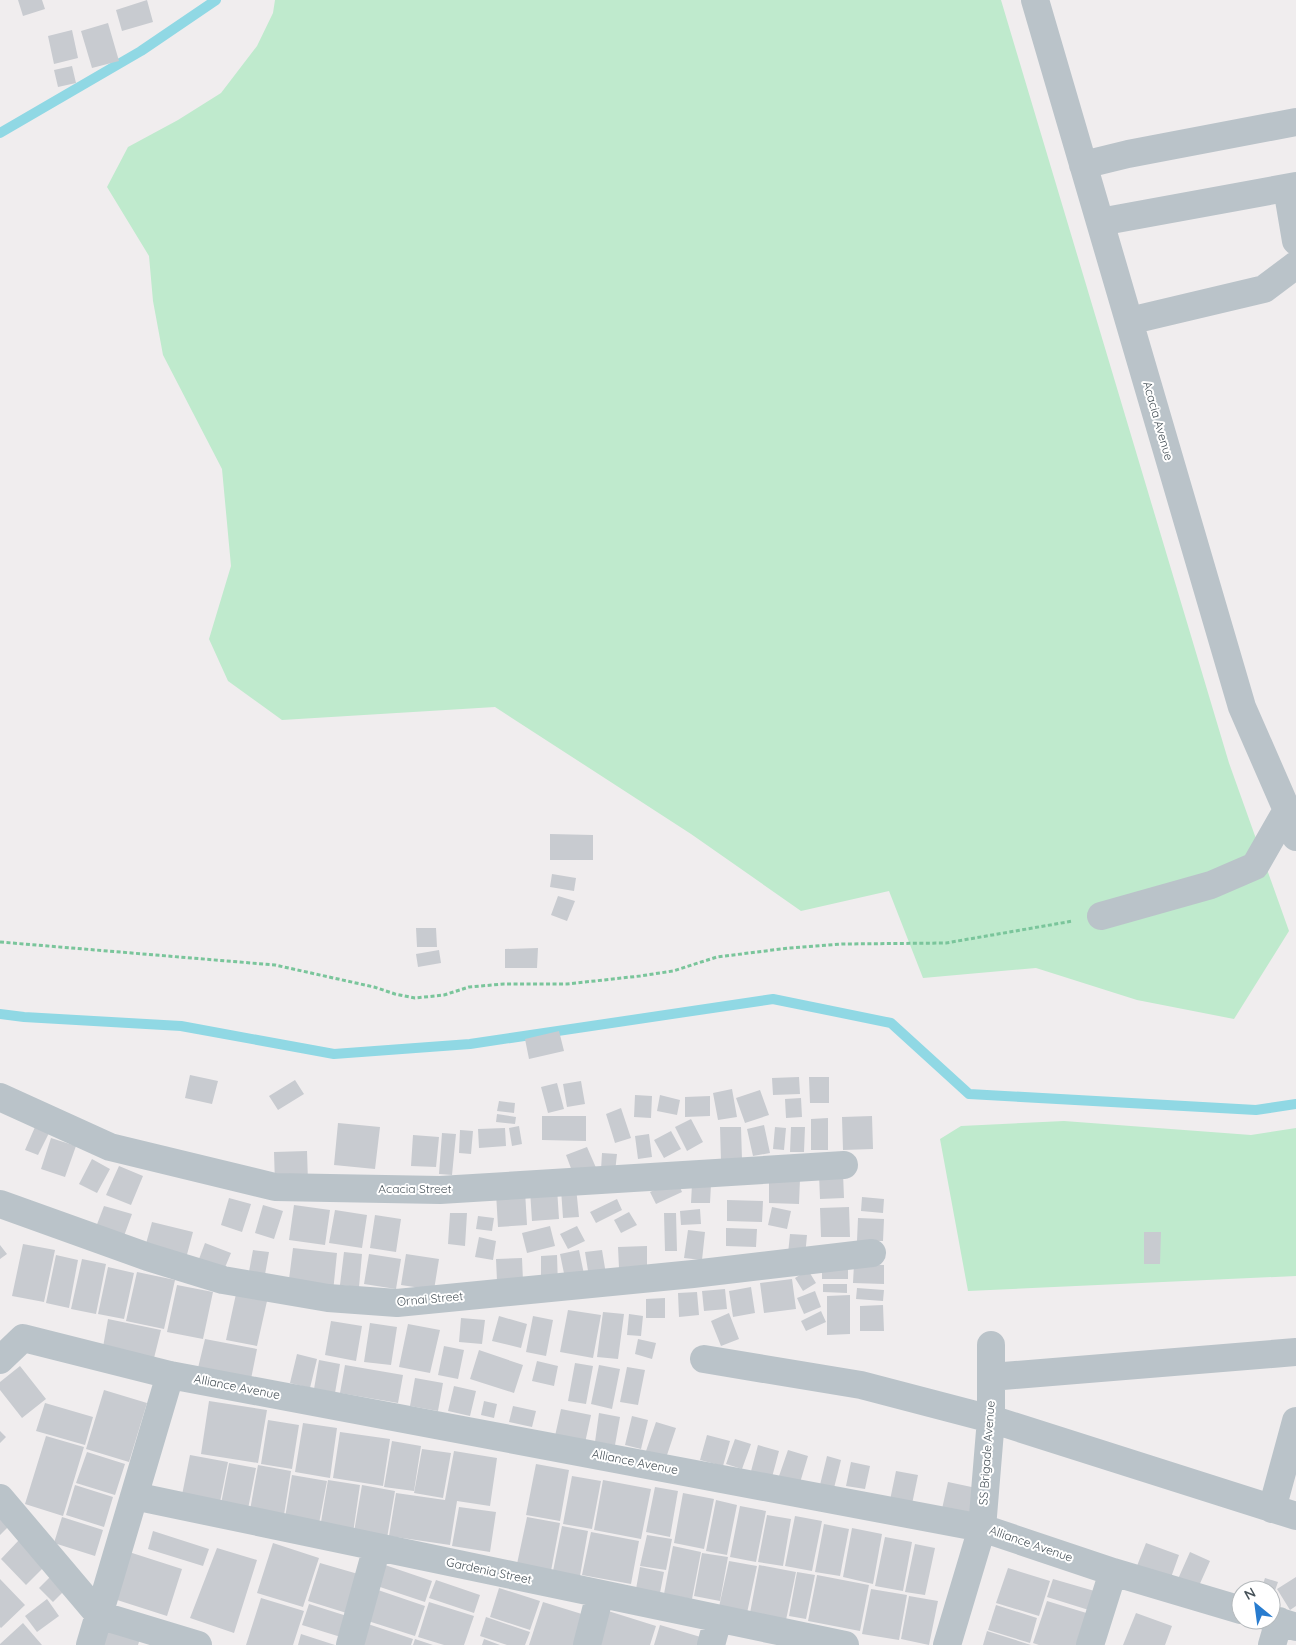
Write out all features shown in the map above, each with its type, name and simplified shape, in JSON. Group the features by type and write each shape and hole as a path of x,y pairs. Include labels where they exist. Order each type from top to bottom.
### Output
{"street":[{"name":"Acacia Avenue","path":"1035,0 1242,707 1292,810 1296,837"},
{"path":"1083,165 1128,154 1296,122"},
{"path":"1100,222 1291,187 1296,241"},
{"path":"1129,321 1264,289 1296,265"},
{"path":"1101,916 1211,885 1255,866 1292,810"},
{"name":"Acacia Street","path":"0,1097 110,1147 275,1188 440,1190 844,1165"},
{"name":"Ornai Street","path":"0,1204 148,1257 223,1280 328,1298 397,1303 702,1273 872,1253"},
{"name":"Alliance Avenue","path":"0,1360 22,1338 170,1374 982,1528 1113,1572 1231,1607"},
{"name":"SS Brigade Avenue","path":"948,1645 982,1528 991,1419 991,1345"},
{"path":"991,1377 1296,1352"},
{"path":"704,1359 861,1384 991,1419 1284,1512 1296,1421"},
{"path":"90,1645 170,1374"},
{"name":"Gardenia Street","path":"134,1496 844,1645"},
{"path":"0,1498 99,1615 198,1645"},
{"path":"350,1645 377,1547"},
{"path":"1090,1645 1113,1572"},
{"path":"587,1645 600,1594"},
{"path":"711,1645 718,1619"}],"path":[{"path":"0,942 275,965 374,986 395,994 415,998 444,995 469,987 504,984 567,984 640,976 673,971 717,957 789,948 842,944 946,943 1101,916"}],"green space":[{"path":"275,0 1001,0 1229,763 1289,931 1234,1019 1137,1000 1036,968 923,978 889,891 801,911 691,834 495,707 282,720 228,681 209,639 231,566 222,469 163,355 153,301 149,256 107,187 128,147 178,120 221,93 257,46 273,13"},
{"path":"1064,1121 1251,1135 1296,1128 1296,1276 968,1291 940,1139 961,1126"}],"building":[{"path":"18,0 42,0 45,9 23,16"},
{"path":"147,0 153,22 122,31 116,10"},
{"path":"108,23 119,61 92,68 81,31"},
{"path":"72,30 78,58 54,64 48,36"},
{"path":"72,66 76,83 58,87 54,70"},
{"path":"550,834 593,835 593,860 550,860"},
{"path":"552,874 576,878 574,891 550,887"},
{"path":"558,896 575,901 567,921 551,915"},
{"path":"416,928 436,928 437,947 417,947"},
{"path":"538,948 537,968 505,968 505,949"},
{"path":"439,950 441,963 418,967 416,954"},
{"path":"559,1031 564,1051 529,1059 525,1039"},
{"path":"190,1075 218,1081 212,1104 185,1098"},
{"path":"799,1077 800,1094 773,1095 772,1078"},
{"path":"809,1077 829,1077 829,1103 810,1103"},
{"path":"295,1080 304,1094 278,1110 269,1096"},
{"path":"581,1081 585,1104 567,1107 563,1084"},
{"path":"557,1083 564,1109 548,1113 541,1087"},
{"path":"732,1089 737,1117 718,1120 713,1093"},
{"path":"760,1090 769,1115 745,1123 736,1098"},
{"path":"635,1095 652,1096 651,1118 634,1117"},
{"path":"660,1095 680,1100 677,1115 657,1111"},
{"path":"710,1096 710,1116 685,1117 685,1097"},
{"path":"801,1098 802,1117 786,1118 785,1099"},
{"path":"499,1101 515,1103 514,1113 497,1111"},
{"path":"621,1108 631,1138 615,1143 606,1114"},
{"path":"497,1114 516,1117 515,1124 496,1122"},
{"path":"542,1116 586,1116 586,1141 542,1140"},
{"path":"872,1116 873,1149 843,1150 842,1117"},
{"path":"828,1118 828,1150 811,1150 811,1119"},
{"path":"691,1119 703,1142 687,1151 675,1127"},
{"path":"338,1123 380,1127 375,1169 334,1165"},
{"path":"764,1125 770,1153 753,1156 747,1129"},
{"path":"519,1126 522,1144 512,1146 509,1128"},
{"path":"35,1127 49,1133 38,1155 25,1150"},
{"path":"720,1127 741,1127 742,1160 721,1161"},
{"path":"775,1127 786,1128 784,1150 773,1149"},
{"path":"791,1127 805,1127 804,1152 790,1152"},
{"path":"505,1128 506,1146 479,1148 478,1129"},
{"path":"460,1130 473,1131 471,1154 459,1153"},
{"path":"671,1131 681,1149 664,1158 654,1140"},
{"path":"442,1133 456,1134 452,1175 439,1174"},
{"path":"649,1134 652,1157 638,1159 635,1136"},
{"path":"413,1135 439,1137 436,1167 411,1166"},
{"path":"51,1138 76,1146 65,1177 41,1169"},
{"path":"587,1147 597,1170 575,1179 566,1155"},
{"path":"307,1151 308,1182 275,1184 274,1152"},
{"path":"602,1153 617,1154 615,1172 601,1170"},
{"path":"92,1159 110,1169 97,1193 79,1184"},
{"path":"119,1166 143,1176 131,1205 106,1195"},
{"path":"843,1173 844,1198 820,1199 819,1174"},
{"path":"769,1179 800,1179 799,1204 769,1203"},
{"path":"677,1180 682,1192 656,1204 650,1192"},
{"path":"692,1184 711,1184 710,1203 691,1203"},
{"path":"576,1187 579,1217 563,1218 561,1189"},
{"path":"557,1188 559,1219 532,1221 530,1190"},
{"path":"525,1191 527,1225 498,1227 496,1193"},
{"path":"862,1197 884,1199 883,1213 861,1211"},
{"path":"229,1198 251,1204 242,1232 221,1225"},
{"path":"617,1199 622,1210 596,1223 590,1212"},
{"path":"727,1200 763,1201 762,1222 727,1221"},
{"path":"263,1205 283,1211 274,1239 255,1233"},
{"path":"294,1205 330,1210 325,1245 289,1240"},
{"path":"104,1206 132,1214 124,1236 96,1227"},
{"path":"772,1207 791,1211 787,1229 768,1225"},
{"path":"849,1207 850,1237 821,1237 820,1208"},
{"path":"700,1209 701,1224 681,1225 680,1211"},
{"path":"335,1210 367,1215 362,1248 329,1243"},
{"path":"629,1212 637,1225 621,1233 614,1220"},
{"path":"450,1213 467,1213 465,1246 448,1244"},
{"path":"664,1213 676,1213 677,1251 665,1251"},
{"path":"375,1215 401,1219 396,1252 370,1248"},
{"path":"478,1216 494,1218 492,1231 476,1229"},
{"path":"858,1218 884,1219 883,1241 857,1241"},
{"path":"152,1222 193,1232 185,1262 144,1251"},
{"path":"550,1226 555,1246 527,1253 522,1233"},
{"path":"577,1226 585,1241 568,1249 560,1234"},
{"path":"726,1228 757,1229 756,1247 726,1246"},
{"path":"688,1230 705,1232 702,1260 684,1258"},
{"path":"1144,1232 1161,1232 1160,1264 1144,1264"},
{"path":"790,1234 807,1235 805,1256 788,1254"},
{"path":"479,1237 496,1241 493,1260 475,1257"},
{"path":"205,1243 231,1253 221,1277 196,1267"},
{"path":"23,1244 55,1250 44,1302 12,1296"},
{"path":"0,1245 7,1254 0,1259"},
{"path":"647,1246 647,1266 619,1268 618,1247"},
{"path":"293,1248 337,1253 333,1292 288,1287"},
{"path":"253,1250 269,1252 264,1280 248,1277"},
{"path":"579,1250 585,1279 566,1283 560,1254"},
{"path":"602,1250 606,1274 589,1277 585,1252"},
{"path":"344,1252 362,1254 359,1287 340,1285"},
{"path":"369,1254 401,1259 396,1289 364,1284"},
{"path":"406,1254 439,1259 434,1290 401,1285"},
{"path":"56,1255 78,1260 69,1308 46,1303"},
{"path":"557,1255 558,1286 541,1286 541,1256"},
{"path":"522,1258 523,1281 497,1281 496,1259"},
{"path":"82,1259 106,1264 96,1314 71,1309"},
{"path":"854,1264 884,1265 884,1284 853,1283"},
{"path":"108,1267 134,1273 124,1319 98,1314"},
{"path":"808,1270 816,1283 803,1291 795,1278"},
{"path":"822,1270 848,1270 848,1279 822,1279"},
{"path":"137,1272 175,1280 164,1329 126,1321"},
{"path":"792,1279 796,1309 764,1313 760,1283"},
{"path":"823,1284 847,1284 847,1293 823,1292"},
{"path":"177,1285 213,1292 203,1339 167,1332"},
{"path":"751,1287 755,1313 733,1317 729,1291"},
{"path":"857,1288 884,1290 883,1301 856,1299"},
{"path":"725,1289 727,1309 704,1311 702,1291"},
{"path":"815,1291 821,1307 804,1314 797,1298"},
{"path":"697,1292 699,1315 679,1317 678,1293"},
{"path":"236,1294 267,1301 257,1346 226,1340"},
{"path":"850,1295 850,1334 827,1335 827,1296"},
{"path":"665,1298 665,1318 646,1318 646,1299"},
{"path":"883,1305 884,1331 860,1331 860,1306"},
{"path":"568,1310 601,1315 593,1358 560,1352"},
{"path":"821,1311 826,1322 806,1331 801,1321"},
{"path":"603,1312 624,1314 618,1359 597,1357"},
{"path":"729,1313 739,1339 721,1346 711,1321"},
{"path":"629,1314 643,1316 641,1336 627,1335"},
{"path":"499,1316 527,1324 521,1348 492,1341"},
{"path":"533,1316 553,1320 546,1356 526,1352"},
{"path":"461,1318 485,1320 482,1344 459,1342"},
{"path":"108,1319 161,1330 154,1358 103,1347"},
{"path":"331,1321 362,1326 356,1361 325,1355"},
{"path":"370,1323 397,1327 391,1365 364,1362"},
{"path":"408,1324 440,1330 430,1373 399,1367"},
{"path":"205,1339 257,1349 251,1379 198,1368"},
{"path":"638,1339 656,1343 652,1359 635,1354"},
{"path":"444,1346 464,1350 458,1379 438,1375"},
{"path":"479,1350 523,1365 514,1393 470,1379"},
{"path":"297,1354 317,1359 310,1388 290,1383"},
{"path":"319,1360 340,1364 335,1393 314,1389"},
{"path":"537,1361 558,1366 554,1386 532,1381"},
{"path":"575,1363 593,1366 586,1404 568,1401"},
{"path":"345,1365 403,1375 398,1403 340,1393"},
{"path":"599,1365 620,1369 612,1409 591,1404"},
{"path":"20,1366 46,1399 22,1418 0,1390 0,1382"},
{"path":"627,1367 645,1370 638,1405 620,1402"},
{"path":"415,1378 443,1383 438,1411 410,1406"},
{"path":"454,1386 476,1391 470,1416 448,1411"},
{"path":"104,1390 147,1403 129,1462 86,1449"},
{"path":"209,1401 267,1410 258,1463 201,1454"},
{"path":"484,1401 497,1404 494,1418 481,1415"},
{"path":"45,1403 93,1417 85,1445 36,1431"},
{"path":"513,1406 536,1411 532,1427 509,1422"},
{"path":"561,1409 591,1415 585,1443 555,1436"},
{"path":"599,1413 620,1417 615,1445 595,1442"},
{"path":"632,1416 648,1420 641,1449 625,1445"},
{"path":"268,1420 299,1425 292,1469 261,1464"},
{"path":"656,1422 676,1428 666,1458 646,1451"},
{"path":"303,1423 337,1428 330,1478 295,1472"},
{"path":"0,1431 6,1437 0,1443"},
{"path":"340,1432 390,1439 383,1486 333,1478"},
{"path":"707,1435 730,1441 723,1466 700,1460"},
{"path":"46,1436 84,1447 63,1516 25,1504"},
{"path":"735,1439 751,1444 742,1469 726,1464"},
{"path":"392,1441 421,1446 414,1491 384,1487"},
{"path":"758,1445 779,1451 771,1481 750,1475"},
{"path":"422,1449 451,1453 443,1498 414,1493"},
{"path":"788,1450 808,1456 799,1486 778,1479"},
{"path":"454,1451 497,1458 490,1506 457,1501 450,1545 389,1536 396,1493 445,1500"},
{"path":"87,1452 125,1464 115,1495 76,1483"},
{"path":"190,1455 228,1462 220,1502 182,1495"},
{"path":"827,1456 841,1460 834,1488 820,1485"},
{"path":"851,1462 870,1466 865,1489 846,1486"},
{"path":"229,1463 256,1468 248,1509 221,1504"},
{"path":"536,1464 569,1470 560,1521 526,1515"},
{"path":"258,1465 291,1471 283,1521 249,1516"},
{"path":"896,1471 918,1475 911,1509 889,1505"},
{"path":"292,1475 327,1481 318,1529 284,1524"},
{"path":"572,1476 601,1481 592,1529 563,1524"},
{"path":"328,1480 360,1485 353,1533 320,1528"},
{"path":"603,1480 651,1489 641,1539 594,1530"},
{"path":"948,1482 981,1489 975,1516 942,1509"},
{"path":"75,1485 113,1497 104,1527 66,1515"},
{"path":"362,1485 395,1491 387,1538 354,1532"},
{"path":"655,1487 678,1491 670,1537 646,1532"},
{"path":"683,1493 714,1499 704,1549 674,1543"},
{"path":"716,1500 737,1505 727,1555 706,1551"},
{"path":"740,1506 766,1511 756,1562 730,1557"},
{"path":"459,1507 496,1512 490,1552 452,1546"},
{"path":"0,1515 10,1525 0,1535"},
{"path":"767,1515 791,1519 783,1566 758,1562"},
{"path":"795,1516 822,1521 812,1571 785,1566"},
{"path":"62,1517 103,1530 95,1556 54,1543"},
{"path":"527,1517 560,1523 551,1571 517,1564"},
{"path":"824,1524 849,1529 840,1576 815,1572"},
{"path":"562,1526 588,1531 580,1576 553,1571"},
{"path":"852,1528 882,1534 873,1584 843,1577"},
{"path":"153,1531 209,1549 203,1566 148,1549"},
{"path":"591,1532 639,1541 631,1584 582,1575"},
{"path":"647,1535 672,1539 666,1570 640,1566"},
{"path":"885,1537 912,1542 903,1591 875,1586"},
{"path":"19,1540 45,1566 26,1585 1,1559"},
{"path":"273,1543 319,1558 303,1607 257,1593"},
{"path":"1146,1543 1179,1555 1169,1583 1135,1571"},
{"path":"915,1544 935,1548 925,1595 905,1592"},
{"path":"673,1546 701,1552 692,1599 664,1594"},
{"path":"217,1548 257,1560 234,1633 190,1618"},
{"path":"129,1552 182,1569 167,1616 114,1599"},
{"path":"1190,1552 1210,1561 1198,1588 1178,1579"},
{"path":"702,1553 728,1557 720,1601 694,1596"},
{"path":"729,1561 757,1566 747,1613 719,1607"},
{"path":"320,1563 365,1576 353,1615 308,1601"},
{"path":"385,1565 432,1581 425,1602 377,1586"},
{"path":"759,1565 796,1572 786,1620 750,1613"},
{"path":"640,1567 664,1572 660,1593 636,1589"},
{"path":"1008,1568 1050,1581 1039,1616 996,1603"},
{"path":"57,1570 70,1585 53,1602 39,1588"},
{"path":"797,1572 815,1575 806,1619 789,1616"},
{"path":"817,1575 869,1585 860,1631 808,1621"},
{"path":"1296,1577 1296,1606 1290,1610 1281,1595 1281,1586"},
{"path":"0,1579 25,1605 1,1628 0,1627"},
{"path":"1053,1579 1098,1592 1092,1611 1047,1597"},
{"path":"436,1580 480,1595 474,1613 429,1598"},
{"path":"499,1588 540,1601 530,1630 490,1617"},
{"path":"871,1589 907,1595 899,1640 862,1634"},
{"path":"378,1590 425,1606 415,1636 368,1621"},
{"path":"909,1596 938,1601 929,1645 901,1639"},
{"path":"261,1598 304,1611 293,1645 246,1645"},
{"path":"47,1599 59,1616 37,1632 25,1616"},
{"path":"1047,1601 1093,1615 1083,1645 1039,1645 1033,1643"},
{"path":"429,1602 474,1616 464,1645 444,1645 418,1637"},
{"path":"543,1602 585,1615 575,1645 529,1645"},
{"path":"309,1604 350,1617 344,1638 302,1625"},
{"path":"996,1605 1037,1618 1030,1643 988,1630"},
{"path":"605,1610 656,1626 650,1645 595,1645"},
{"path":"1136,1613 1172,1626 1165,1645 1123,1645"},
{"path":"486,1617 530,1632 525,1645 507,1645 480,1636"},
{"path":"105,1621 142,1632 138,1645 97,1645"},
{"path":"23,1623 42,1645 0,1645 0,1644"},
{"path":"368,1624 413,1639 411,1645 361,1645"},
{"path":"660,1625 704,1638 701,1645 654,1645"},
{"path":"987,1631 1031,1645 983,1645"},
{"path":"301,1634 335,1645 298,1645"},
{"path":"415,1639 433,1645 413,1645"},
{"path":"484,1639 500,1645 482,1645"}],"waterway":[{"path":"0,133 141,51 216,0"},
{"path":"0,1014 181,1026 334,1054 470,1044 773,999 891,1023 969,1094 1256,1110 1296,1104"}]}
